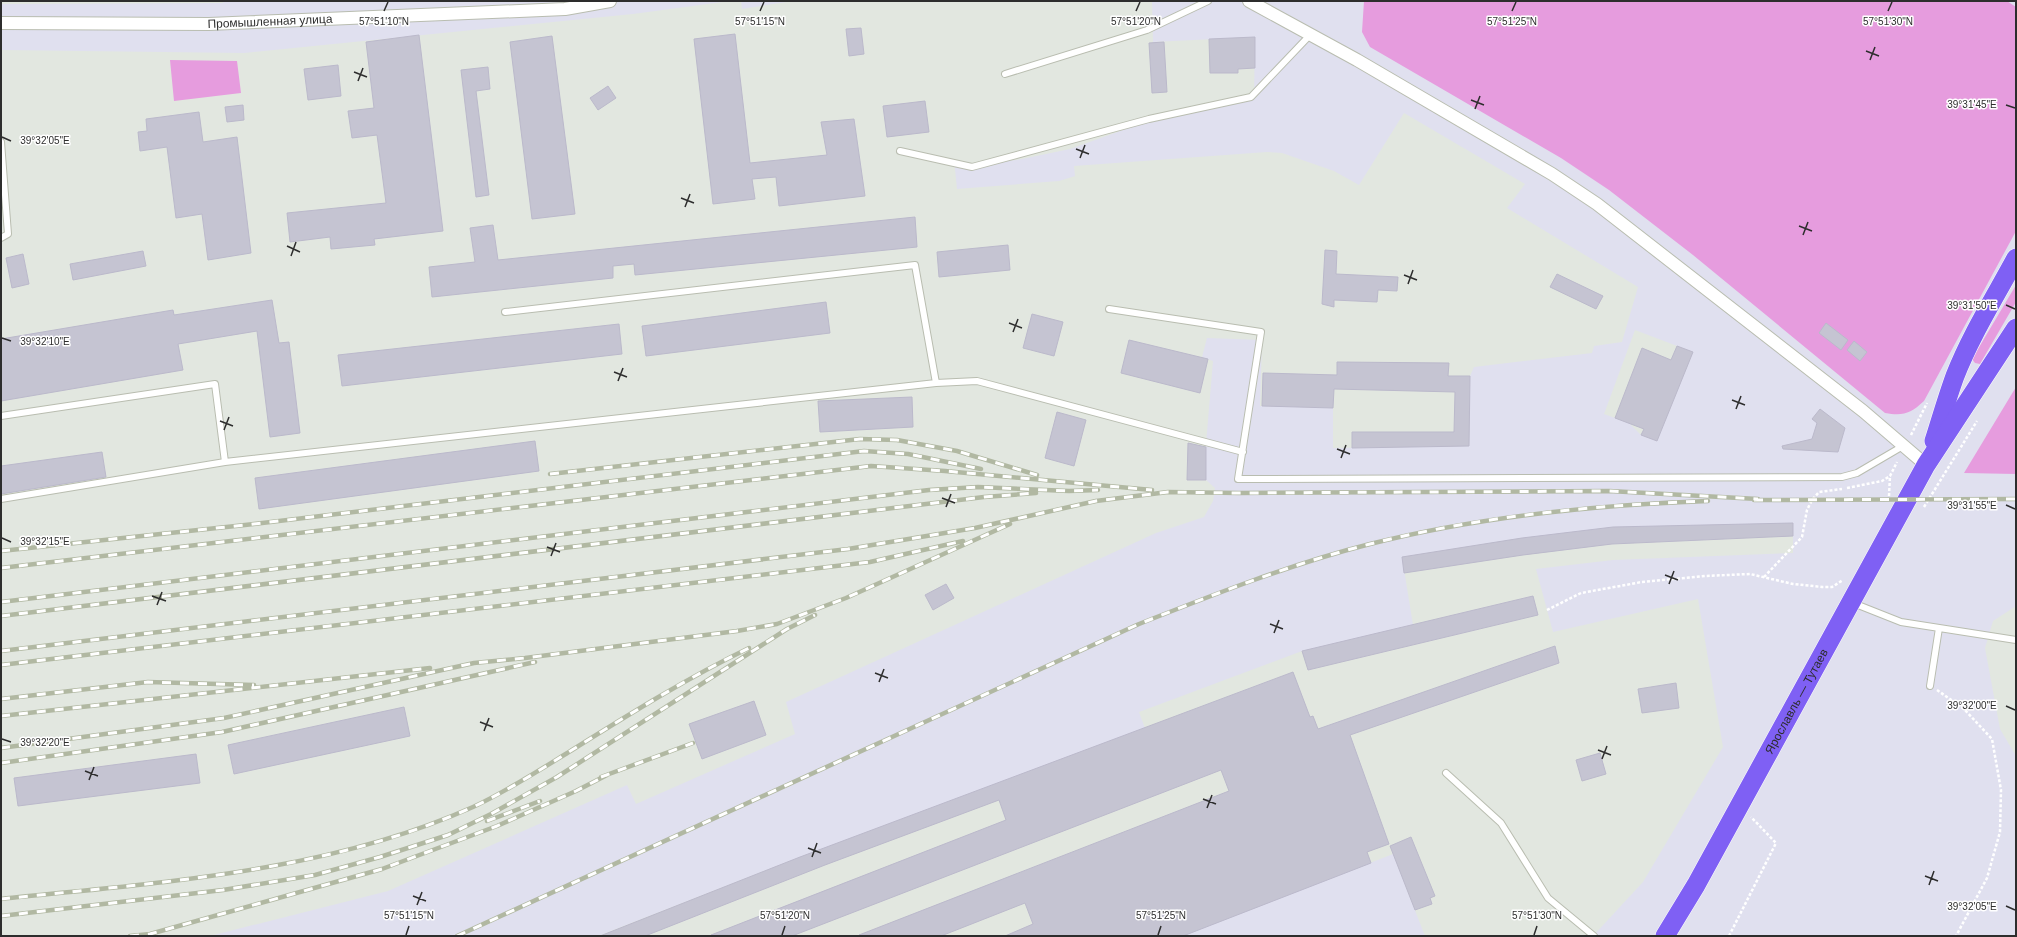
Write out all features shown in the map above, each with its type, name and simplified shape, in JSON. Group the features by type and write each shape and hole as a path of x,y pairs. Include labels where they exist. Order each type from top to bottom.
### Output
{"main road":[{"path":"1926,465 1961,362 1978,326 2016,258"},
{"path":"1926,465 2016,328"},
{"name":"Ярославль — Тутаев","path":"1665,936 1696,885 1740,806 1926,465"}],"street":[{"name":"Промышленная улица","path":"1,23 209,24 565,9 610,1"},
{"path":"1249,1 1311,34 1552,174 1597,204 1863,411 1926,465"}],"lane":[{"path":"1005,74 1147,30 1208,1"},
{"path":"900,151 972,167 1149,119 1251,97 1311,34"},
{"path":"1,142 8,234 1,238"},
{"path":"505,312 914,265 936,383"},
{"path":"1109,309 1261,332 1238,479 1825,478 1842,477 1857,473 1904,446"},
{"path":"1,499 225,462 936,383 977,381 1242,452"},
{"path":"1,416 215,384 225,462"},
{"path":"1851,603 1879,615 1901,622 2016,640"},
{"path":"1930,686 1939,628"},
{"path":"1446,773 1501,823 1548,898 1594,936"}],"path":[{"path":"1764,577 1802,537 1807,510 1812,500 1819,492 1882,481 1890,476 1928,400"},
{"path":"1921,511 1978,419"},
{"path":"1547,610 1581,593 1642,582 1711,575 1750,574 1793,584 1822,588 1832,587 1842,581 1850,572 1865,578"},
{"path":"1930,686 1964,709 1992,739 2001,790 2000,832 1987,878 1956,936"},
{"path":"1729,936 1776,842 1740,806"}],"shaded area":[{"path":"1,1 226,1 222,3 1,4"},
{"path":"730,1 741,1 742,9 793,1 1152,1 1153,42 1255,37 1254,96 1154,119 1070,149 1017,160 966,165 954,159 957,189 1059,181 1075,176 1074,166 1267,152 1282,153 1334,171 1359,185 1404,113 1525,184 1507,208 1638,287 1622,342 1594,346 1592,353 1474,367 1470,376 1469,446 1333,448 1333,408 1260,406 1262,340 1207,338 1202,357 1213,361 1206,444 1206,480 1215,488 1213,501 1204,517 1156,533 786,702 795,734 636,804 627,785 388,891 210,936 1,936 1,50 244,53 633,14"},
{"path":"1364,1 2007,1 2016,7 2016,231 1924,401 1915,409 1906,413 1885,413 1693,255 1609,190 1561,158 1370,47 1362,32"},
{"path":"170,60 237,61 241,93 174,101"},
{"path":"2016,285 2016,302 1980,364 1975,363 1972,359"},
{"path":"1635,330 1693,352 1657,441 1641,435 1629,423 1604,414"},
{"path":"2016,387 2016,474 1964,473"},
{"path":"1793,523 1793,553 1613,560 1536,569 1553,632 1698,599 1723,747 1643,882 1593,936 1425,936 1393,854 1183,936 598,936 800,857 1145,728 1139,712 1302,651 1413,625 1402,557 1522,538"},
{"path":"2016,606 2016,756 2000,729 1985,648 1993,621"}],"building":[{"path":"861,28 864,54 849,56 846,29"},
{"path":"735,34 750,163 827,155 821,122 854,119 865,196 779,206 776,177 752,179 755,199 713,204 694,39"},
{"path":"419,35 443,231 374,239 375,245 331,249 330,237 290,242 287,213 386,203 377,135 352,138 348,111 374,108 366,42"},
{"path":"552,36 575,214 532,219 510,42"},
{"path":"1255,37 1255,68 1238,69 1238,73 1210,73 1209,39"},
{"path":"1164,42 1167,92 1152,93 1149,43"},
{"path":"338,65 341,96 308,100 304,69"},
{"path":"488,67 490,89 476,91 489,195 476,197 461,70"},
{"path":"608,86 616,98 598,110 590,98"},
{"path":"925,101 929,132 887,137 883,106"},
{"path":"243,105 244,120 227,122 225,107"},
{"path":"199,112 203,142 237,137 251,253 208,260 202,214 176,218 167,147 140,151 138,132 147,131 146,119"},
{"path":"915,217 917,247 635,275 634,264 613,266 613,278 432,297 429,267 475,262 470,228 493,225 498,260"},
{"path":"1008,245 1010,270 939,277 937,252"},
{"path":"1325,250 1337,251 1336,274 1398,277 1397,291 1378,290 1377,302 1334,300 1334,307 1322,304"},
{"path":"143,251 146,266 73,280 70,264"},
{"path":"23,254 29,284 12,288 6,258"},
{"path":"1557,274 1603,296 1596,309 1550,287"},
{"path":"272,300 279,343 289,342 300,433 270,437 257,331 178,344 183,370 1,401 1,339 173,310 174,315"},
{"path":"826,302 830,333 646,356 642,326"},
{"path":"1032,314 1063,322 1054,356 1023,348"},
{"path":"1826,323 1848,340 1841,350 1819,333"},
{"path":"619,324 622,354 342,386 338,355"},
{"path":"1129,340 1208,359 1200,393 1121,373"},
{"path":"1854,341 1867,352 1860,361 1847,350"},
{"path":"1677,346 1693,352 1657,441 1641,435 1644,429 1615,418 1642,348 1671,360"},
{"path":"1337,362 1449,363 1448,376 1470,376 1469,446 1352,448 1352,432 1454,432 1455,392 1334,389 1333,408 1262,406 1263,373 1337,375"},
{"path":"912,397 913,427 820,432 818,401"},
{"path":"1820,409 1845,428 1838,452 1783,449 1782,446 1812,439 1817,423 1812,419"},
{"path":"1057,412 1086,420 1074,466 1045,458"},
{"path":"535,441 539,471 259,509 255,478"},
{"path":"1188,443 1206,447 1206,480 1187,480"},
{"path":"102,452 106,477 1,494 1,466"},
{"path":"1793,523 1793,536 1612,544 1523,555 1404,573 1402,557 1522,538 1613,527"},
{"path":"946,584 954,598 933,610 925,595"},
{"path":"1533,596 1538,615 1308,670 1302,651"},
{"path":"1555,646 1559,663 1350,735 1389,844 1367,852 1371,863 1183,936 1005,936 1033,924 1025,903 941,936 859,935 1229,791 1221,770 792,936 711,935 1006,820 999,800 825,865 645,936 600,936 800,857 1293,672 1310,717 1313,716 1318,729"},
{"path":"1676,683 1679,708 1642,713 1638,689"},
{"path":"754,701 766,735 702,759 689,724"},
{"path":"404,707 410,736 234,774 228,745"},
{"path":"1600,753 1606,774 1582,781 1576,760"},
{"path":"196,754 200,783 18,806 14,778"},
{"path":"1411,837 1435,896 1430,898 1432,904 1415,910 1390,846"}],"railway":[{"path":"550,474 860,439 897,440 957,451 1037,475"},
{"path":"1,551 245,525 864,451 908,454 981,469"},
{"path":"1,568 871,466 945,471 1152,490"},
{"path":"1,602 929,490 978,487 1069,491 1098,490"},
{"path":"1,651 848,549 975,528 1096,501 1168,492 1609,491 1758,499"},
{"path":"1,616 984,497 1036,493"},
{"path":"1754,500 2016,499"},
{"path":"457,936 1139,624 1282,570 1370,544 1412,534 1496,519 1623,505 1708,501"},
{"path":"1,748 224,718 474,663 737,631 777,624 846,598 1010,524"},
{"path":"1,665 870,562 963,541"},
{"path":"1,916 223,890 315,875 380,857 448,835 491,814 557,777 787,629 815,615"},
{"path":"1,899 182,880 242,871 301,861 359,847 417,829 473,807 497,795 655,699 702,672 749,648"},
{"path":"1,763 222,732 535,662"},
{"path":"1,716 430,668"},
{"path":"1,699 148,682 254,685"},
{"path":"601,777 693,743"},
{"path":"130,936 150,934 382,869 497,826 576,791 607,775"},
{"path":"487,821 540,801"}]}
